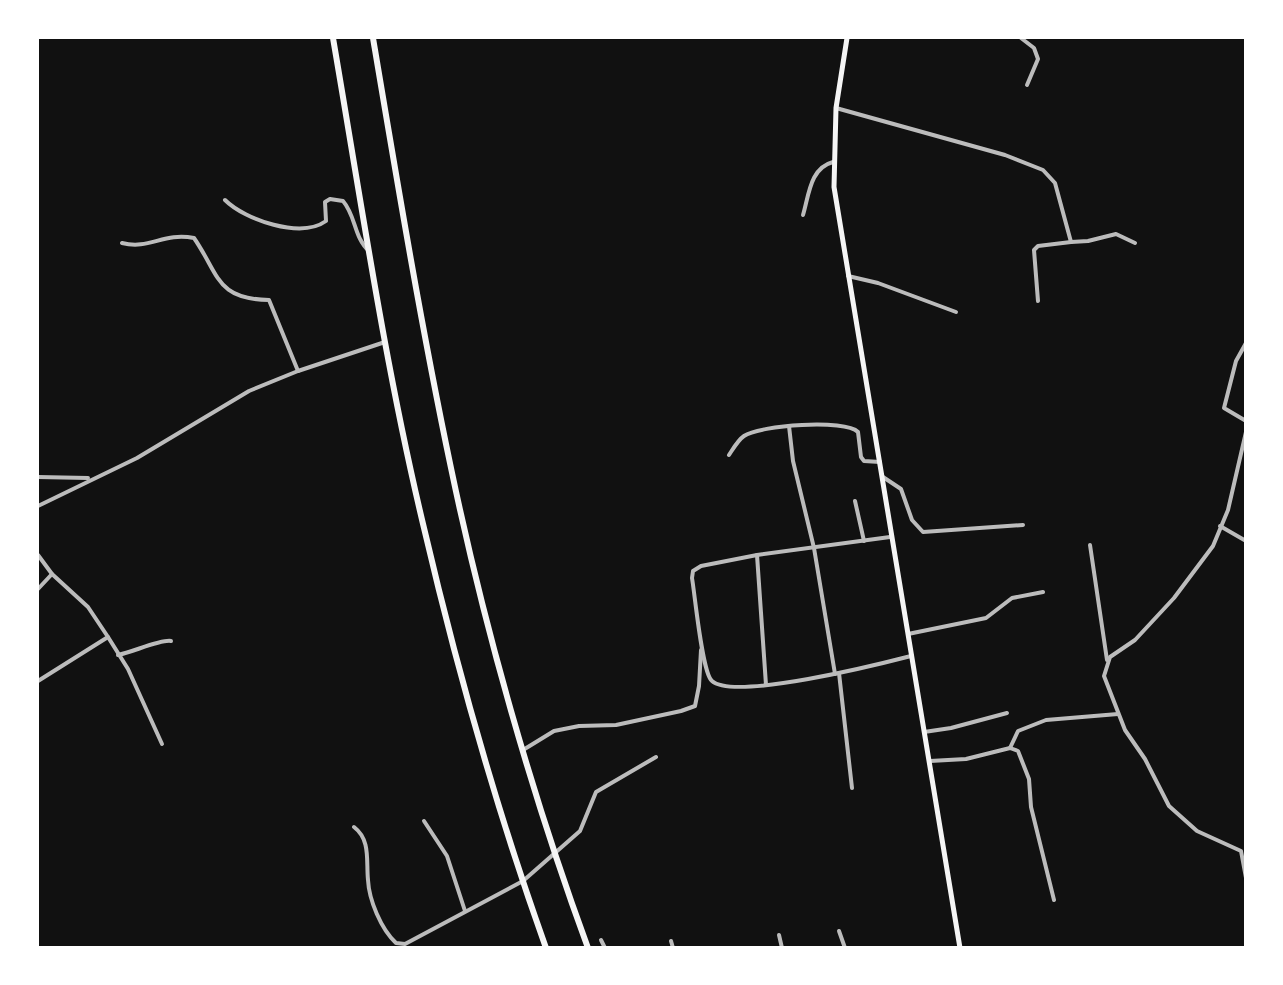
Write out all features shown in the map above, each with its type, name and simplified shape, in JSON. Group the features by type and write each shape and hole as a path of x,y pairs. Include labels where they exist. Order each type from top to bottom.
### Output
{"highway":[{"path":"333,38 385,342 424,527 477,730 546,948"},
{"path":"373,38 415,286 449,459 523,750 588,948"}],"main road":[{"path":"847,38 836,108 833,162 835,198 960,948"}],"street":[{"path":"1021,38 1034,48 1038,59 1027,85"},
{"path":"1027,42 1031,38"},
{"path":"836,108 1005,154 1043,170 1055,183 1071,242"},
{"path":"803,215 814,175 823,164 833,162"},
{"path":"225,200 232,207 259,221 289,227 320,225 326,221 325,202 330,199 343,201 351,211 361,243 370,251"},
{"path":"1038,301 1036,248 1088,241 1116,234 1135,243"},
{"path":"122,243 137,247 178,235 194,238 229,292 242,299 269,300 298,371"},
{"path":"847,276 878,283 956,312"},
{"path":"38,506 90,478 136,458 228,402 298,371 385,342"},
{"path":"1245,343 1236,361 1224,408 1244,419 1245,412"},
{"path":"789,426 793,461 814,548 837,673 852,788"},
{"path":"729,455 744,436 789,426 844,426 856,429 861,457 864,461 879,462"},
{"path":"1107,661 1136,640 1174,598 1213,546 1228,510 1245,432"},
{"path":"882,476 901,489 912,520 923,532 1023,525"},
{"path":"38,477 90,478"},
{"path":"855,501 864,541"},
{"path":"1220,526 1245,541"},
{"path":"890,537 757,555 701,566 693,571 707,673 712,682 721,685 766,685 837,673 911,656"},
{"path":"1090,545 1107,661 1104,676 1127,735 1145,759 1168,806 1197,831 1241,852 1245,878"},
{"path":"38,555 52,574 88,607 108,637 128,669 162,744"},
{"path":"757,555 766,685"},
{"path":"38,589 52,574"},
{"path":"908,634 986,618 1012,598 1043,592"},
{"path":"38,681 108,637"},
{"path":"118,655 139,651 162,640 171,641"},
{"path":"523,750 554,731 579,726 616,725 695,706 702,643"},
{"path":"924,732 951,728 1007,713"},
{"path":"1010,748 1018,730 1046,720 1119,714"},
{"path":"930,761 966,759 1010,748 1018,751 1026,768 1033,816 1054,900"},
{"path":"354,827 366,843 368,882 382,924 396,943 405,944 523,881 580,831 596,792 656,757"},
{"path":"424,821 447,856 465,911"},
{"path":"839,931 845,948"},
{"path":"779,935 782,948"},
{"path":"601,940 605,948"},
{"path":"671,941 673,948"}]}
